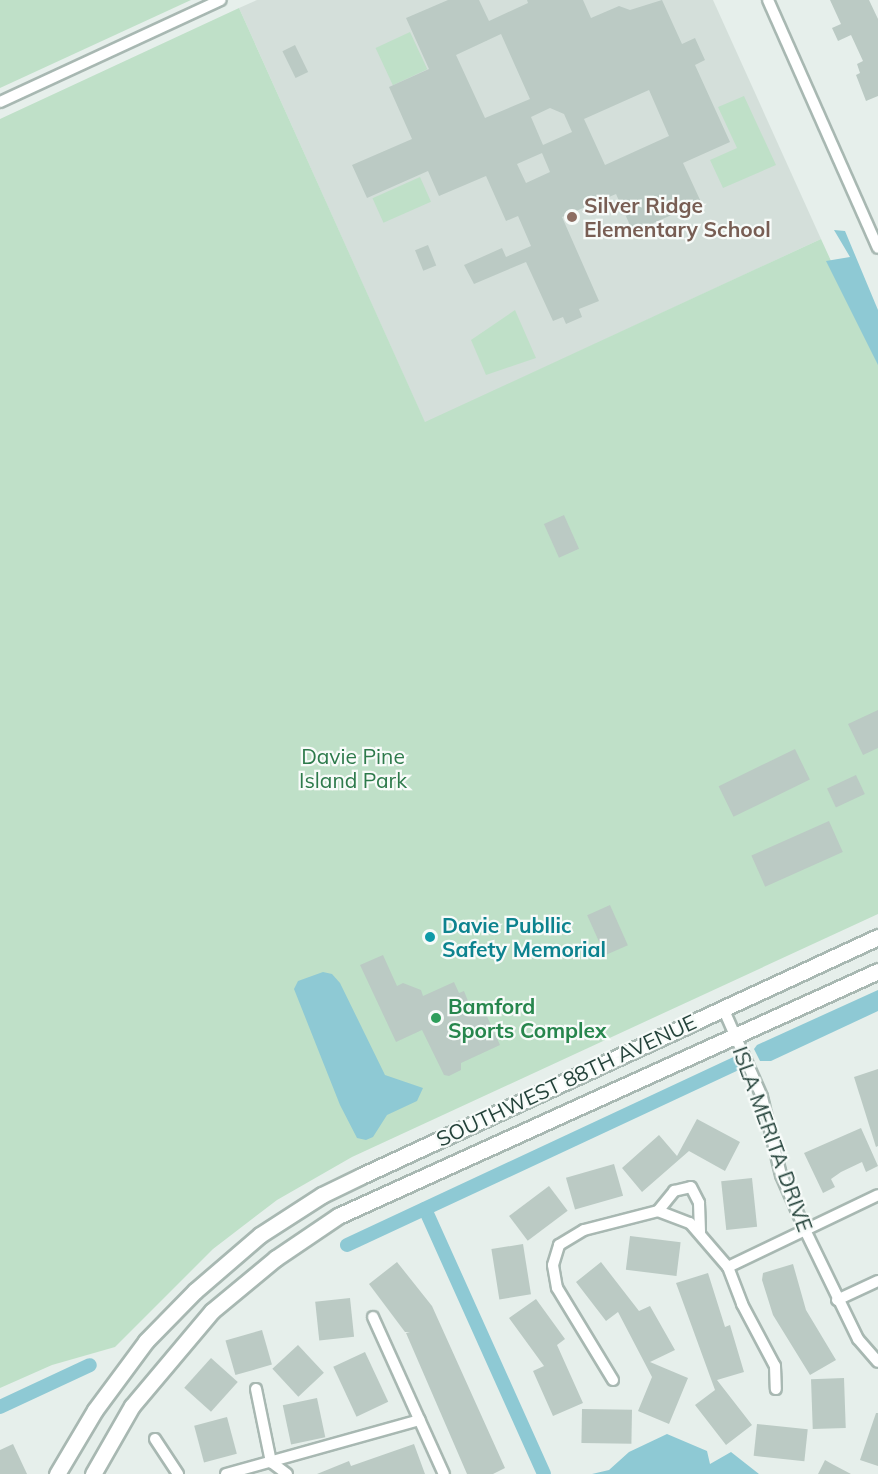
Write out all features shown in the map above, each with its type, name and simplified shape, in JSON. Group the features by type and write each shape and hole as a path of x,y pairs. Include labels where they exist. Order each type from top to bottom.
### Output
{"main road":[{"name":"SOUTHWEST 88TH AVENUE","path":"57,1474 95,1410 146,1341 195,1291 260,1235 322,1195 878,937"},
{"name":"SOUTHWEST 88TH AVENUE","path":"93,1474 132,1406 166,1361 212,1311 276,1258 338,1216 878,970"}],"street":[{"path":"0,102 221,0"},
{"path":"768,0 878,248"},
{"name":"ISLA MERITA DRIVE","path":"723,1008 762,1097 782,1174 806,1232 837,1300 858,1339 878,1362"},
{"path":"658,1211 675,1191 691,1187 699,1203 700,1233"},
{"path":"728,1267 806,1232 878,1195"},
{"path":"613,1380 557,1288 553,1265 559,1245 584,1230 658,1211 681,1216 700,1233 728,1267 742,1304 775,1366 776,1389"},
{"path":"837,1300 878,1281"},
{"path":"373,1317 444,1474"},
{"path":"256,1389 272,1462 287,1474"},
{"path":"226,1474 243,1466 272,1462 420,1420"},
{"path":"155,1439 178,1474"}],"shaded area":[{"name":"Silver Ridge Elementary School","path":"257,0 713,0 821,239 425,423 239,8"}],"green space":[{"path":"0,0 191,0 0,88"},
{"name":"Davie Pine Island Park","path":"239,8 425,422 821,239 878,364 878,914 352,1157 277,1200 213,1249 115,1347 52,1365 0,1388 0,119"},
{"path":"410,32 427,69 393,85 376,48"},
{"path":"744,96 776,165 723,188 710,160 737,148 718,107"},
{"path":"420,177 431,202 383,223 372,198"},
{"path":"515,310 536,358 486,375 471,340"}],"water":[{"path":"834,230 845,231 878,310 878,365 826,261 850,257"},
{"path":"323,972 332,974 340,983 385,1075 423,1088 417,1101 387,1115 373,1137 366,1140 357,1138 340,1105 294,989 298,981"},
{"path":"878,990 878,1011 771,1061 760,1061 754,1049 757,1045"},
{"path":"667,1434 707,1451 710,1464 731,1452 759,1474 592,1474 609,1470 629,1452"}],"building":[{"path":"448,0 479,0 489,21 528,3 527,0 583,0 591,18 619,6 630,10 662,0 682,44 695,38 705,60 695,65 730,142 683,163 701,202 633,232 616,194 562,217 599,301 579,309 582,317 566,324 563,317 553,321 526,262 474,284 464,265 502,248 506,257 531,246 518,216 506,221 486,176 439,196 428,171 367,198 352,165 412,139 389,87 429,69 406,18","holes":["501,34 530,99 485,118 456,55","649,90 669,136 605,165 584,119","550,108 564,114 572,132 543,145 531,117","542,153 550,172 526,183 517,164"]},
{"path":"830,0 869,0 878,19 878,96 866,101 856,75 860,73 857,64 863,61 851,35 838,41 832,28 841,24"},
{"path":"295,45 308,72 296,78 282,51"},
{"path":"428,245 436,265 423,271 415,250"},
{"path":"564,515 579,549 559,558 544,524"},
{"path":"878,710 878,748 863,755 848,724"},
{"path":"795,749 810,780 734,817 719,786"},
{"path":"856,775 865,794 836,808 827,789"},
{"path":"829,821 843,852 765,887 751,856"},
{"path":"610,905 628,945 605,955 587,915"},
{"name":"Bamford Sports Complex","path":"383,955 397,986 403,983 421,990 423,996 454,982 459,993 464,991 470,1006 480,1001 500,1045 461,1063 461,1070 449,1076 444,1075 422,1030 396,1042 360,965"},
{"path":"878,1069 878,1146 876,1147 854,1077"},
{"path":"697,1119 740,1142 725,1171 689,1151 642,1192 622,1168 659,1135 677,1156"},
{"path":"861,1128 878,1166 866,1172 862,1162 841,1172 831,1179 835,1187 823,1193 804,1153"},
{"path":"614,1164 623,1196 575,1210 566,1178"},
{"path":"752,1178 757,1227 726,1230 721,1181"},
{"path":"549,1186 568,1211 528,1241 509,1216"},
{"path":"630,1236 681,1242 676,1276 626,1270"},
{"path":"523,1244 531,1294 499,1299 491,1249"},
{"path":"397,1262 432,1306 505,1468 493,1474 467,1474 406,1333 410,1332 405,1332 369,1284"},
{"path":"601,1262 639,1311 650,1306 675,1350 650,1362 688,1378 669,1424 638,1411 652,1377 618,1312 606,1321 576,1282"},
{"path":"793,1264 806,1310 836,1360 810,1375 773,1315 762,1280 763,1273"},
{"path":"708,1273 725,1327 730,1325 744,1372 717,1380 752,1425 726,1445 695,1405 715,1390 676,1283"},
{"path":"350,1298 354,1337 319,1340 315,1302"},
{"path":"536,1299 565,1339 557,1345 583,1403 553,1416 533,1371 544,1366 509,1318"},
{"path":"262,1330 272,1365 235,1375 225,1340"},
{"path":"298,1345 324,1373 298,1397 272,1369"},
{"path":"365,1352 388,1402 357,1417 333,1367"},
{"path":"211,1358 238,1382 211,1412 184,1388"},
{"path":"844,1378 846,1428 813,1429 811,1379"},
{"path":"317,1398 325,1437 291,1444 283,1405"},
{"path":"582,1409 632,1410 631,1444 581,1443"},
{"path":"876,1413 878,1413 878,1466 860,1460"},
{"path":"227,1417 237,1454 204,1463 194,1426"},
{"path":"757,1424 808,1429 804,1461 754,1456"},
{"path":"13,1444 27,1474 0,1474 0,1450"},
{"path":"414,1444 425,1474 317,1474 349,1461 351,1466"},
{"path":"825,1460 832,1464 851,1474 818,1474"}],"waterway":[{"path":"347,1245 736,1064"},
{"path":"425,1209 544,1474"},
{"path":"0,1407 90,1365"}],"place":[{"name":"Silver Ridge Elementary School","path":"572,217"},
{"name":"Davie Publlic Safety Memorial","path":"430,937"},
{"name":"Bamford Sports Complex","path":"436,1018"}]}
